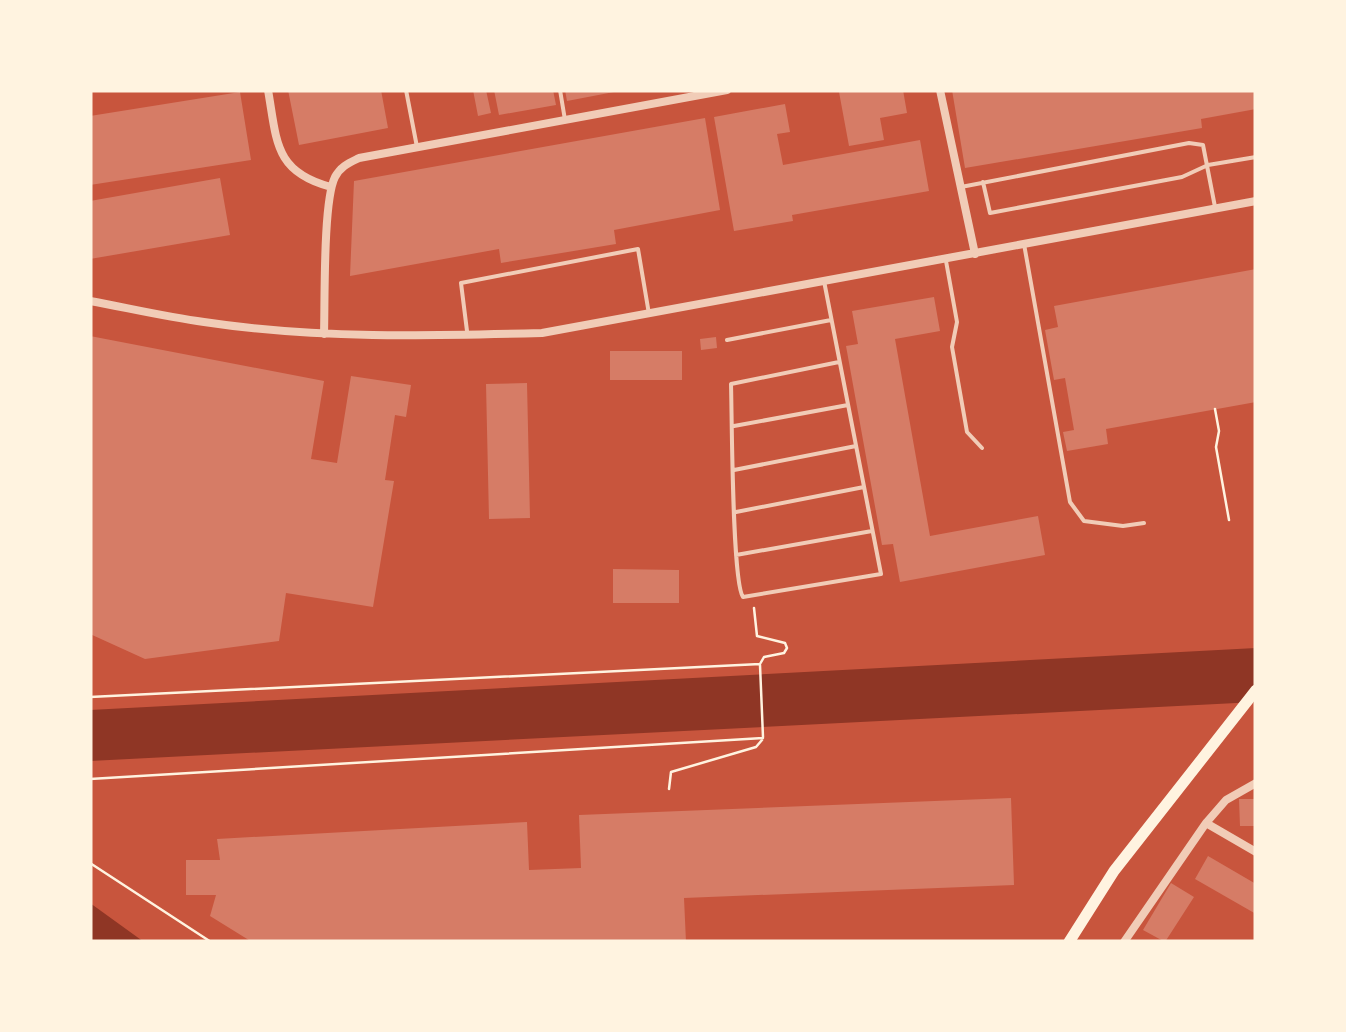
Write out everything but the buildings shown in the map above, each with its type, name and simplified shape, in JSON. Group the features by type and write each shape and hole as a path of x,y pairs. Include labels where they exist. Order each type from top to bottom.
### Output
{"main road":[{"path":"1069,942 1114,871 1256,690"}],"street":[{"path":"268,90 277,144 284,161 311,182 331,188"},
{"path":"324,334 331,188 343,166 360,158 727,90"},
{"path":"940,90 974,254"},
{"path":"90,300 204,322 324,334 542,333 1256,201"},
{"path":"1124,942 1206,823 1226,800 1256,783"},
{"path":"1206,823 1256,852"}],"lane":[{"path":"406,90 417,147"},
{"path":"560,90 566,120"},
{"path":"961,188 1189,143 1203,146 1215,207"},
{"path":"984,182 990,213 1182,178 1208,165 1256,157"},
{"path":"1024,244 1070,502 1084,522 1122,526 1144,522"},
{"path":"468,335 460,283 638,250 648,314"},
{"path":"946,261 958,322 952,347 968,432 982,448"},
{"path":"824,282 881,574 743,597 739,592 736,555 731,384 839,362"},
{"path":"727,340 831,320"},
{"path":"732,426 848,405"},
{"path":"734,470 856,446"},
{"path":"736,512 864,487"},
{"path":"736,555 872,531"}],"path":[{"path":"1215,409 1219,431 1216,446 1230,520"},
{"path":"668,789 670,772 756,747 764,738 760,664 764,657 784,653 787,648 785,643 757,636 753,596"},
{"path":"90,696 760,664"},
{"path":"90,779 764,738"},
{"path":"90,864 211,942"}],"shaded area":[{"path":"1256,648 1256,702 90,761 90,710"},
{"path":"90,903 144,942 90,942"}]}
